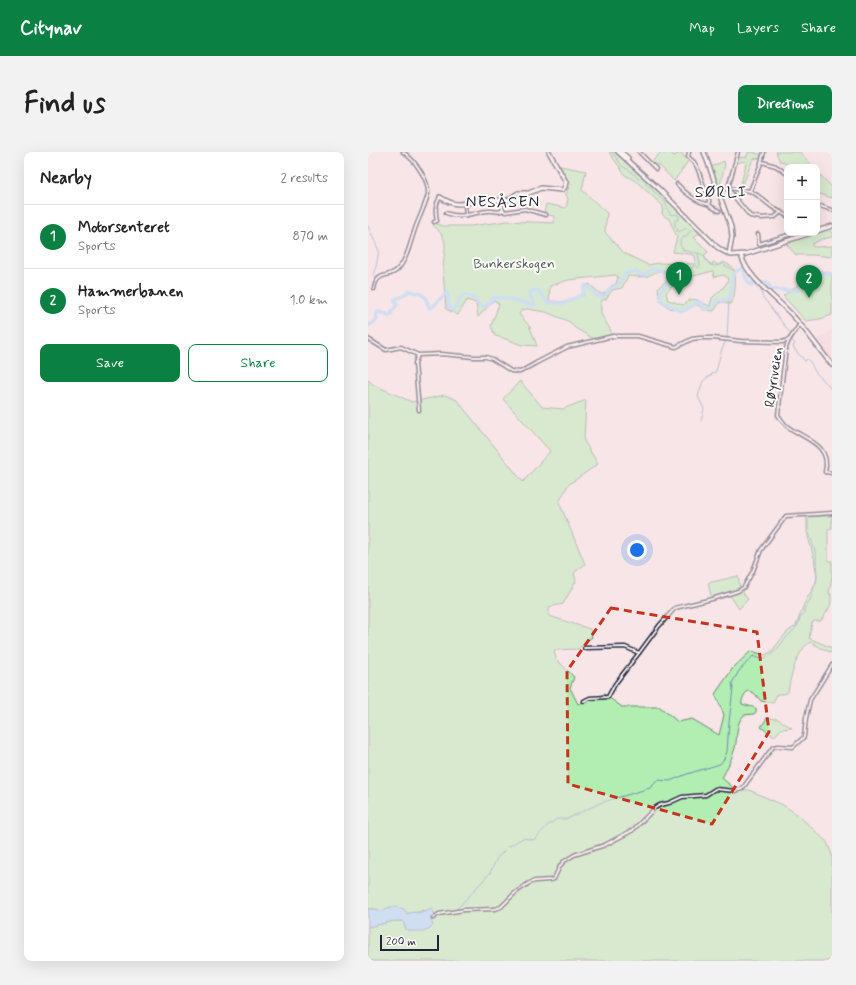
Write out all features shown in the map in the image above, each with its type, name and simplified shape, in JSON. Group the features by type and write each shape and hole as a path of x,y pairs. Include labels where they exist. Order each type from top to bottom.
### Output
{"main road":[{"path":"440,197 453,203 465,204 488,199 502,201 508,200 518,193 529,193 541,188 559,191 564,188 565,181 549,152"},
{"path":"620,152 678,207 715,246 728,254 742,255 802,236"},
{"path":"704,152 731,227 732,235 728,254"},
{"path":"820,230 832,226"},
{"path":"742,255 756,279 800,324 832,365"}],"street":[{"path":"374,289 379,278 396,271 399,268 408,250 428,194 428,185 425,177 408,155 403,152"},
{"path":"638,152 656,169"},
{"path":"689,152 688,157 697,167 709,200 708,204"},
{"path":"728,188 738,152"},
{"path":"750,191 762,162 764,152"},
{"path":"762,162 776,166 784,172"},
{"path":"677,184 688,194 719,211"},
{"path":"718,191 728,188 750,191 784,214"},
{"path":"728,188 750,216 756,218 775,217 781,212"},
{"path":"434,222 437,221 435,211 436,204 440,197"},
{"path":"502,201 503,210"},
{"path":"465,204 466,216"},
{"path":"820,206 832,210"},
{"path":"446,213 452,216 466,216 488,211 498,212 503,210 506,212 526,209 546,215"},
{"path":"758,234 759,244 785,236"},
{"path":"368,339 384,349 389,350 402,347 418,355 441,354 486,357 511,371 520,372 567,347 613,336 638,336 676,347 692,339 700,338 782,342 789,340 800,324"},
{"name":"Røyriveien","path":"789,340 786,348 778,416 787,427 805,436 823,450 826,457 826,468 824,472 832,473"},
{"path":"418,355 415,363 419,410"},
{"path":"584,701 590,698 608,697 615,684 674,608 723,596 738,591 744,587 753,571 761,550 786,516 832,513"},
{"path":"584,648 624,647 640,653"},
{"path":"433,918 438,914 464,910 495,909 501,907 515,893 529,883 554,879 563,862 574,855 604,845 633,830 655,808 682,797 706,795 715,789 738,790 744,786 773,747 793,747 804,737 810,700 832,665"}],"highlighted area":[{"path":"611,608 757,632 769,732 712,824 568,784 567,671"}],"shaded area":[{"path":"832,330 832,360 817,339"}],"green space":[{"name":"Bunkerskogen","path":"609,152 615,152 675,207 700,233 694,237 708,252 704,255 706,260 712,265 713,262 718,265 724,262 731,266 735,273 735,287 734,297 731,304 720,302 714,311 704,310 698,305 694,305 683,312 670,308 660,302 658,288 667,280 668,277 663,272 656,272 646,277 628,276 622,288 612,290 606,299 601,301 601,314 611,331 611,335 594,339 575,328 570,322 546,312 527,309 522,310 519,314 530,327 537,346 522,345 495,336 491,326 499,304 494,300 478,317 476,303 467,300 458,315 446,309 443,271 445,241 443,236 433,225 435,223 443,226 470,226 508,221 554,223 554,216 544,214 546,204 566,208 568,199 566,194 570,184 560,166 586,171 582,190 607,213 605,232 624,253 648,265 658,263 694,264 696,261 695,256 673,252 677,237 669,219 662,214 663,206 637,182 625,175","holes":["713,271 714,277 723,275 727,277 728,281 712,298 710,306 694,299 683,305 668,300 666,293 678,280","616,275 618,278 616,284 611,286 604,294 601,294 589,284 584,287 584,296 576,297 570,302 549,301 550,286 568,280"]},
{"path":"661,152 670,152 674,156 681,152 684,157 689,160 674,181 659,165 653,165 651,163"},
{"path":"748,152 754,152 762,155 762,158 753,159 742,187 740,188 746,163 745,161 736,163 737,158 747,157"},
{"path":"776,152 800,152 810,164 786,164 782,161 780,162"},
{"path":"724,161 725,165 719,188 711,167"},
{"path":"820,175 832,187 832,198 820,194"},
{"path":"832,228 830,231 832,233 832,237 822,239 812,244 812,246 832,246 832,257 796,255 787,245 793,240 806,236 820,236 820,232"},
{"path":"805,268 832,273 832,315 806,321 783,296 798,285"},
{"path":"368,379 372,384 412,402 445,395 457,400 523,482 550,451 503,399 520,381 542,407 563,409 586,400 584,441 598,464 568,485 559,502 585,564 574,573 576,581 563,604 549,607 549,616 590,629 592,637 578,649 554,650 556,659 574,677 570,688 578,704 604,694 622,707 660,707 678,722 692,719 719,735 724,715 715,694 733,668 751,651 765,655 771,652 787,632 796,626 804,604 816,583 817,577 814,558 807,533 807,519 804,516 832,515 832,528 828,529 828,561 832,561 832,576 829,594 831,594 831,603 821,621 814,621 812,623 809,638 832,648 832,653 811,642 806,645 795,664 788,692 784,694 777,694 773,703 761,701 754,693 748,691 746,693 742,704 756,708 756,712 754,714 744,715 739,722 734,752 722,778 736,790 749,790 783,805 798,815 827,842 832,855 832,961 368,961 368,927 394,921 403,921 406,929 431,920 432,918 424,910 406,914 390,907 382,911 368,909"},
{"path":"738,576 740,588 744,590 743,593 748,599 739,609 729,594 712,599 708,583"},
{"path":"767,718 778,719 792,728 781,729 774,737 761,727"}],"water":[{"path":"390,907 404,909 407,914 412,912 419,913 432,908 435,915 431,920 433,925 423,931 409,931 406,929 403,921 394,921 368,927 368,909 382,911"}],"waterway":[{"path":"612,152 622,166 640,180"},
{"path":"644,182 665,202 670,214 676,214 679,216 679,220 675,220 675,226 678,229 677,231 679,232 686,228 691,230 685,238 684,236 680,241 680,245 684,251 687,250 692,253 699,253 710,265 715,266 723,264 735,272"},
{"path":"368,226 379,251 374,277"},
{"path":"671,276 675,276 680,268 687,275 691,268 695,265 698,268 700,266 698,253"},
{"path":"368,326 377,320 376,315 378,312 387,314 388,316 391,315 392,311 397,305 395,299 405,295 409,291 419,293 425,297 429,307 431,308 447,293 449,308 453,309 456,307 461,296 466,295 476,299 478,304 483,307 487,305 494,297 515,300 535,306 530,295 532,291 538,290 547,302 565,303 583,295 584,287 586,285 596,295 603,297 609,289 620,284 625,273 637,271 639,274 646,274 652,269 665,271 671,276 660,294 661,301 681,311 699,302 702,303 703,309 708,309 712,308 717,300 728,300 733,277 738,270 743,268 750,285 753,283 756,284 767,282 771,289 795,291 799,288 811,271 814,270 832,274"},
{"path":"756,284 755,285 762,292 762,296 790,333"},
{"path":"727,338 729,299"},
{"path":"793,336 792,340 795,344 793,346 795,350 805,361 807,359 810,362 816,373 828,384 832,392"},
{"path":"701,421 704,409 698,396 703,381 716,371 722,349 726,341"},
{"path":"455,911 490,873 497,858 508,847 523,838 534,840 548,825 557,819 567,819 600,803 650,788 658,780 670,781 720,764 727,752 733,689 732,683 739,671 753,656 759,658 768,657 797,626 800,617 804,614 804,609 810,600 817,578 816,554 808,530 808,517 832,516"}],"place":[{"name":"Motorsenteret","path":"679,295"},
{"name":"Hammerbanen","path":"809,298"}],"district":[{"name":"SØRLI","path":"721,191"},
{"name":"NESÅSEN","path":"503,201"}]}
